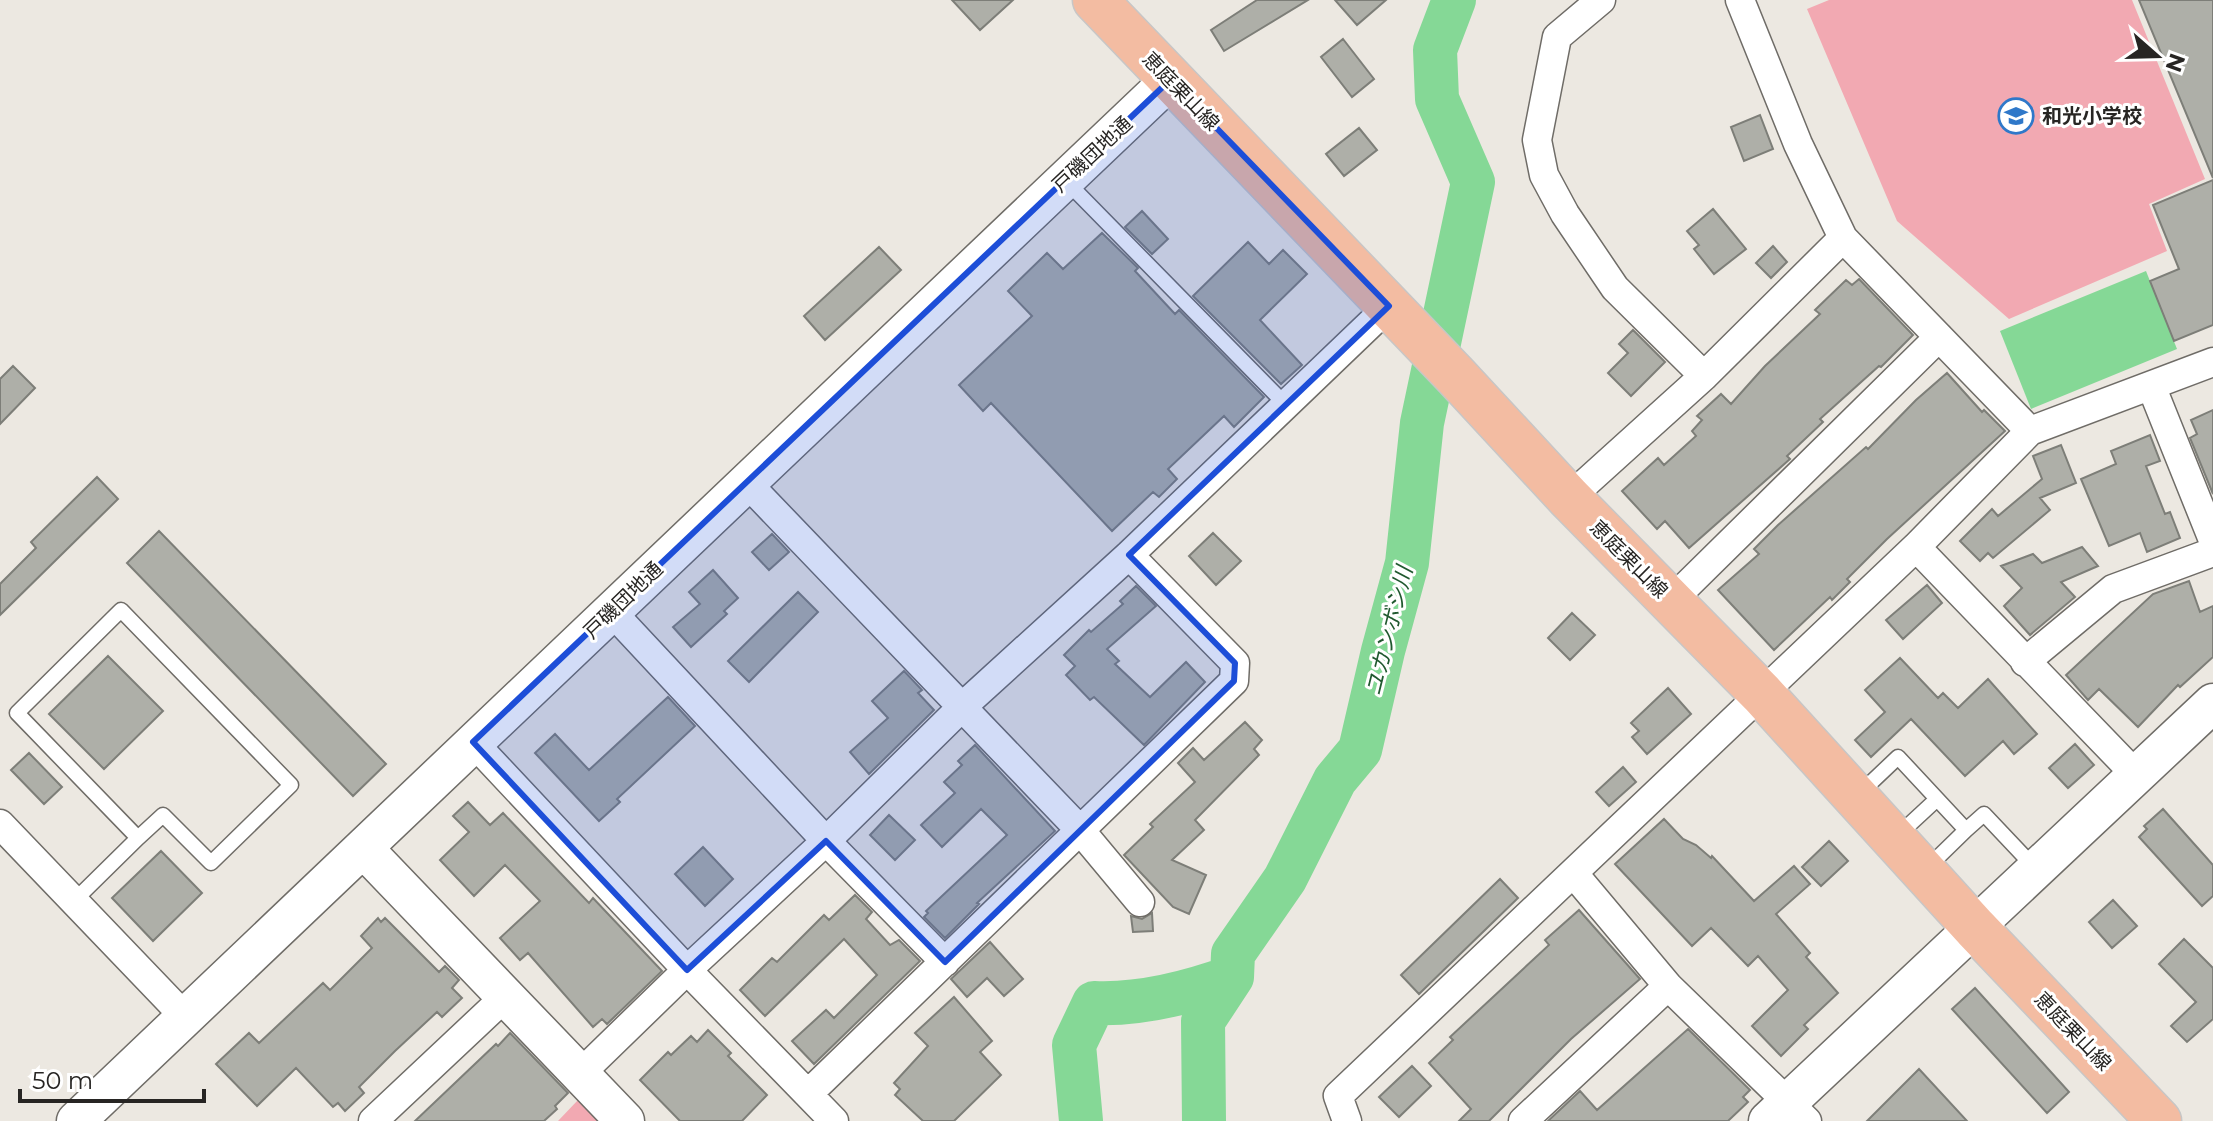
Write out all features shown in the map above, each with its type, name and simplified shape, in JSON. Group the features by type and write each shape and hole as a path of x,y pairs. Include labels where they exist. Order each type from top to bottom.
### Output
{"main road":[{"name":"恵庭栗山線","path":"1095,0 1569,498 1762,694 1975,928 2159,1121"}],"street":[{"path":"1601,0 1557,37 1537,140 1544,175 1565,214 1615,288 1704,376"},
{"path":"1740,0 1798,144 1843,238 2030,431"},
{"name":"戸磯団地通","path":"76,1121 1170,80"},
{"path":"1569,498 1704,376 1843,238"},
{"path":"580,1074 826,841 962,707 1129,555 1286,405 1394,312"},
{"path":"1671,601 1939,337"},
{"path":"1347,1121 1338,1096 1916,547 2030,431 2152,388 2213,362"},
{"path":"2152,388 2213,540"},
{"path":"746,482 1080,830 1140,902"},
{"path":"1916,547 2136,775"},
{"path":"2025,662 2113,589 2213,552"},
{"path":"808,1094 1234,681 1235,663 1129,555"},
{"path":"612,612 826,841 945,962"},
{"path":"1574,874 1668,986 1789,1115 1975,928 2213,703"},
{"path":"473,742 834,1121"},
{"path":"0,824 185,1017"},
{"path":"364,849 625,1121"},
{"path":"1523,1121 1668,986"},
{"path":"373,1121 506,996"}],"lane":[{"path":"1065,180 1286,405"},
{"path":"74,901 163,815 211,863 291,785 121,610 17,713 138,838"},
{"path":"1856,797 1898,757 1966,830"},
{"path":"1895,839 1937,799"},
{"path":"1924,871 1984,814 2036,869"}],"highlighted area":[{"path":"1170,80 1389,306 1129,555 1235,663 1234,681 945,962 826,841 687,970 473,742"}],"shaded area":[{"name":"和光小学校","path":"1829,0 2132,0 2205,179 2149,204 2167,251 2009,319 1897,221 1807,9"},
{"path":"2146,271 2177,349 2031,409 2000,331"},
{"path":"578,1100 599,1121 558,1121"}],"building":[{"path":"952,0 1013,0 980,30"},
{"path":"1257,0 1308,0 1224,51 1211,30"},
{"path":"1335,0 1386,0 1357,25"},
{"path":"2139,0 2213,0 2213,178"},
{"path":"1343,39 1374,79 1352,97 1321,57"},
{"path":"1760,115 1773,149 1744,161 1731,127"},
{"path":"1359,128 1377,150 1344,176 1326,154"},
{"path":"2213,180 2213,325 2174,341 2150,281 2179,269 2153,205"},
{"path":"1713,209 1746,249 1714,274 1694,249 1699,245 1687,231"},
{"path":"1142,211 1168,239 1152,254 1125,227"},
{"path":"1102,233 1138,268 1135,271 1175,314 1179,310 1264,397 1234,427 1224,416 1168,469 1177,479 1159,497 1153,492 1112,531 991,403 983,411 959,385 1032,316 1008,291 1047,253 1063,269"},
{"path":"1248,242 1269,264 1283,250 1307,274 1260,320 1302,365 1281,384 1193,296"},
{"path":"1773,246 1787,262 1771,278 1756,263"},
{"path":"879,247 901,270 825,340 804,316"},
{"path":"1859,279 1913,335 1820,419 1823,422 1787,456 1790,459 1689,548 1665,521 1657,529 1622,491 1658,458 1664,465 1696,436 1692,431 1702,420 1697,416 1721,394 1731,404 1765,366 1820,314 1815,310 1846,280 1852,285"},
{"path":"1633,330 1665,362 1631,396 1608,373 1628,353 1619,344"},
{"path":"13,366 35,388 0,424 0,379"},
{"path":"1947,373 1982,412 1984,410 2005,431 1887,539 1847,579 1850,582 1832,600 1830,597 1774,650 1718,590 1759,554 1754,549 1778,525 1866,447 1868,449"},
{"path":"2213,410 2213,494 2190,438 2197,434 2191,420"},
{"path":"2150,435 2160,461 2146,466 2165,514 2170,512 2180,538 2147,552 2140,533 2109,546 2081,479 2116,464 2111,451"},
{"path":"2061,445 2076,483 2040,498 2050,510 1993,558 1988,553 1980,561 1960,541 1992,509 1998,516 2042,479 2033,456"},
{"path":"97,477 118,499 0,615 0,584 36,548 31,542"},
{"path":"159,531 386,764 353,796 127,563"},
{"path":"1213,533 1241,561 1216,585 1189,556"},
{"path":"772,534 789,552 769,570 752,552"},
{"path":"2082,547 2098,566 2061,582 2075,597 2030,635 2004,606 2022,588 2001,566 2033,554 2042,563"},
{"path":"713,570 738,598 724,611 727,614 691,647 673,627 700,604 689,592"},
{"path":"2189,581 2200,612 2213,606 2213,657 2180,687 2178,685 2138,727 2099,689 2088,700 2066,675 2153,594"},
{"path":"1927,585 1942,603 1903,639 1886,620"},
{"path":"1136,586 1156,606 1107,649 1119,661 1115,664 1150,697 1186,662 1205,682 1144,745 1094,697 1090,700 1066,675 1075,666 1064,655 1089,630 1091,632 1123,604 1120,601"},
{"path":"798,592 818,612 749,682 728,661"},
{"path":"1572,613 1595,635 1570,660 1548,638"},
{"path":"108,656 163,711 104,769 49,714"},
{"path":"1900,658 1938,698 1943,693 1958,708 1988,679 2037,734 2014,754 2003,741 1965,776 1911,719 1871,757 1855,740 1885,712 1865,690"},
{"path":"904,671 922,690 918,693 934,710 869,774 850,752 888,718 872,701"},
{"path":"1668,688 1691,714 1647,754 1632,737 1639,731 1631,723"},
{"path":"668,697 695,726 617,799 620,802 599,821 535,753 555,734 589,770"},
{"path":"1245,722 1262,740 1254,749 1259,755 1195,820 1204,830 1172,860 1206,875 1189,914 1173,907 1124,855 1153,827 1150,824 1195,782 1178,763 1193,748 1204,760"},
{"path":"2075,744 2094,765 2068,788 2049,768"},
{"path":"975,745 1055,831 977,903 945,938 924,917 928,913 926,911 1007,835 981,809 942,847 921,825 955,793 944,782 962,765 958,761"},
{"path":"29,753 62,787 44,804 11,770"},
{"path":"1623,767 1636,782 1609,806 1596,792"},
{"path":"468,802 490,825 503,813 589,903 593,898 662,971 607,1024 602,1019 593,1027 528,953 520,960 500,938 540,901 505,865 474,896 440,860 469,832 453,816"},
{"path":"2163,809 2213,865 2213,896 2202,906 2139,837 2147,829 2144,826"},
{"path":"889,815 915,840 895,860 870,835"},
{"path":"1664,819 1683,839 1712,856 1754,901 1794,866 1810,884 1776,914 1810,953 1806,957 1838,993 1804,1025 1808,1029 1781,1056 1752,1026 1788,990 1758,956 1748,966 1711,928 1692,946 1615,864"},
{"path":"1829,841 1848,861 1821,886 1802,867"},
{"path":"703,847 733,879 705,906 675,874"},
{"path":"161,851 202,893 153,941 112,898"},
{"path":"1500,879 1518,898 1419,994 1401,975"},
{"path":"855,895 872,912 866,919 890,945 899,940 920,961 814,1064 792,1041 826,1010 834,1018 877,975 844,939 765,1016 740,990 772,958 777,962 824,915 829,920"},
{"path":"2113,900 2137,926 2112,948 2089,922"},
{"path":"1579,910 1640,979 1571,1039 1489,1121 1459,1121 1471,1109 1429,1063 1453,1040 1450,1037 1549,945 1545,940"},
{"path":"1152,913 1153,931 1133,932 1131,916 1142,919"},
{"path":"378,918 381,922 385,918 439,972 445,966 459,980 452,988 462,998 442,1017 437,1012 395,1051 359,1087 364,1093 345,1111 338,1103 333,1107 296,1068 257,1106 216,1064 249,1033 259,1043 323,983 330,990 372,948 361,936"},
{"path":"2184,939 2213,968 2213,1019 2187,1042 2171,1026 2196,1002 2159,964"},
{"path":"990,942 1023,979 1004,996 987,978 967,997 951,979"},
{"path":"1975,988 2069,1092 2047,1113 1952,1009"},
{"path":"954,997 992,1041 980,1052 1001,1075 954,1121 923,1121 895,1095 900,1089 894,1083 928,1046 915,1033"},
{"path":"1688,1029 1750,1090 1743,1097 1748,1102 1728,1121 1548,1121 1580,1091 1597,1110"},
{"path":"708,1030 731,1053 728,1056 767,1095 742,1121 680,1121 640,1080 668,1052 671,1055 691,1036 697,1042"},
{"path":"510,1033 568,1093 555,1106 557,1109 544,1121 415,1121 496,1044 498,1046"},
{"path":"1412,1066 1431,1086 1399,1117 1379,1097"},
{"path":"1919,1069 1967,1121 1867,1121"}],"waterway":[{"name":"ユカンボシ川","path":"1081,1121 1074,1045 1094,1003 1164,997 1232,977 1233,954 1285,879 1335,780 1360,750 1407,563 1422,423 1473,182 1437,99 1435,50 1454,0"},
{"path":"1204,1121 1203,1021 1232,977"}],"place":[{"name":"和光小学校","path":"2016,116"}]}
